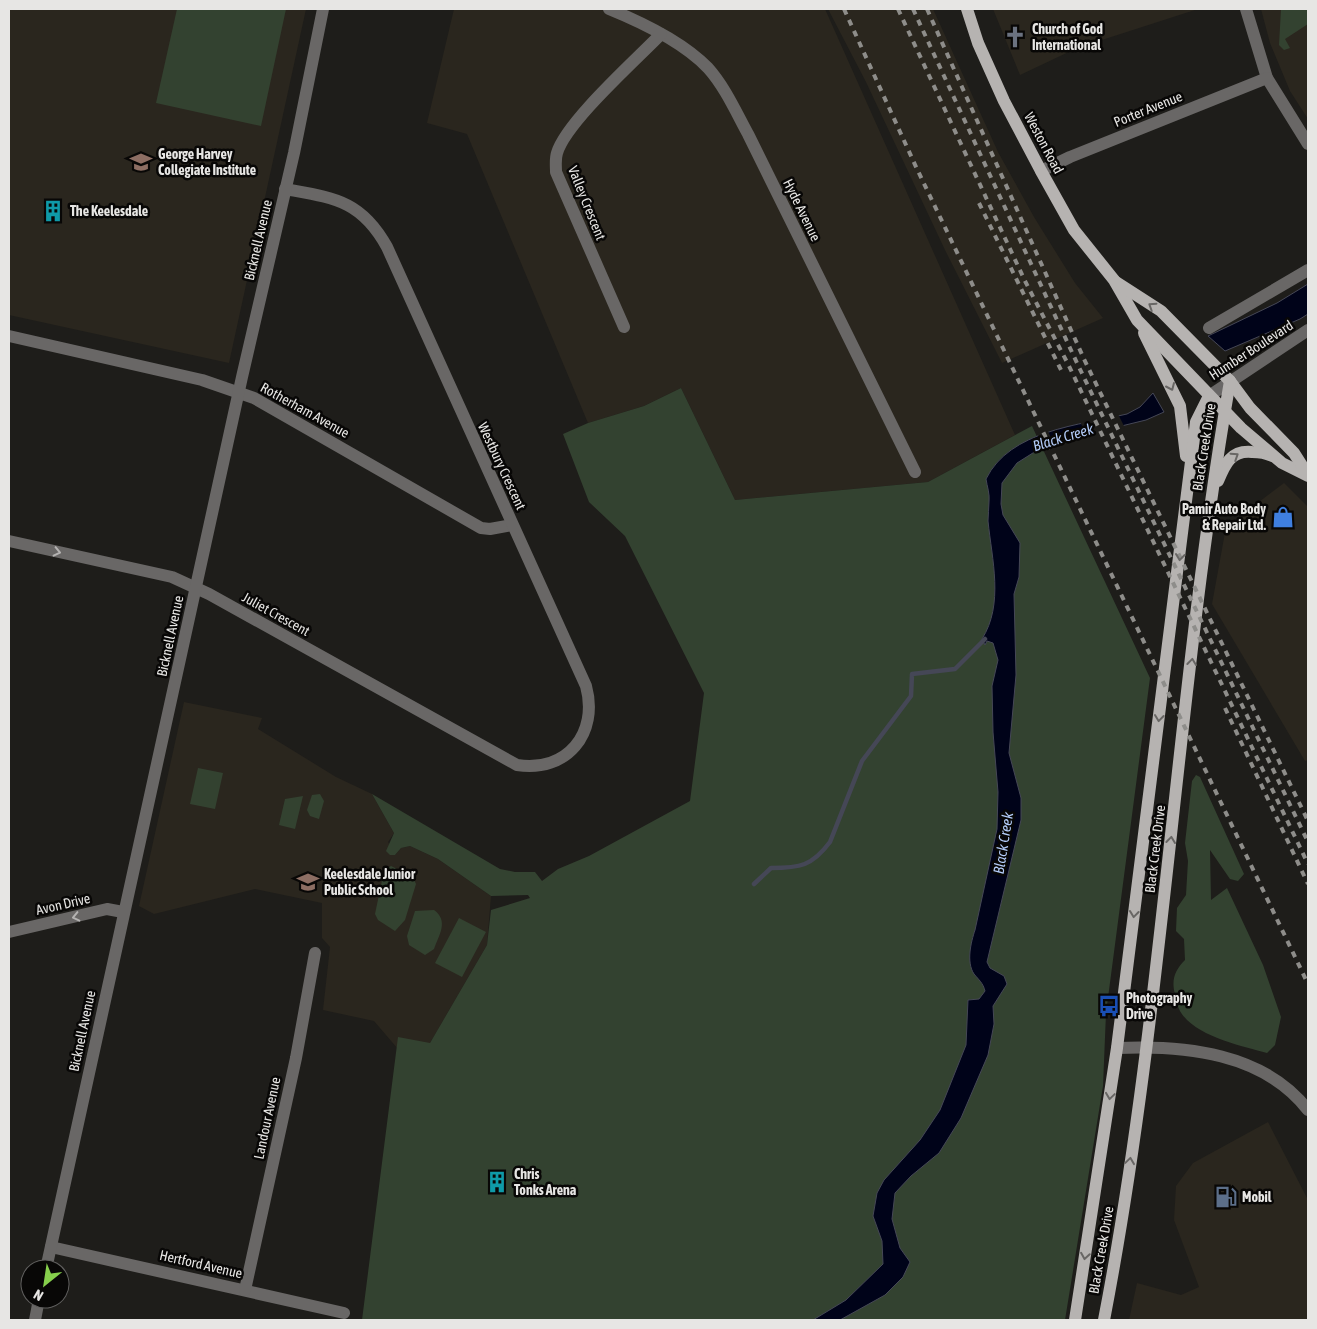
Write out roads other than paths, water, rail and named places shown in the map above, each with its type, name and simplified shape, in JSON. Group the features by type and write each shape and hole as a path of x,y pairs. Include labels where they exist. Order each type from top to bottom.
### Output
{"main road":[{"name":"Weston Road","path":"968,9 978,42 1004,101 1041,171 1074,230 1114,280 1137,320 1241,428 1282,463 1308,476"},
{"name":"Weston Road","path":"1114,280 1161,311 1230,381 1250,408 1294,453 1308,476"},
{"path":"1137,320 1180,406 1185,438 1188,491"},
{"name":"Black Creek Drive","path":"1104,1320 1147,1046 1211,497 1230,381"},
{"path":"1209,396 1227,396 1250,408"},
{"name":"Black Creek Drive","path":"1074,1320 1118,1048 1196,422 1209,396"},
{"path":"1211,497 1226,464 1232,456 1242,451 1269,454 1282,463"}],"street":[{"name":"Bicknell Avenue","path":"48,1259 195,588 285,189 323,9"},
{"name":"Hyde Avenue","path":"609,9 661,34 707,68 720,85 748,134 916,472"},
{"path":"1246,9 1267,78 1308,144"},
{"name":"Valley Crescent","path":"624,327 556,172 556,155 564,136 661,34"},
{"name":"Porter Avenue","path":"1041,171 1070,157 1267,78"},
{"name":"Westbury Crescent","path":"285,189 328,198 352,206 372,222 380,234 579,670 590,701 590,711 585,731 578,743 566,755 553,762 539,766 526,766 510,762"},
{"path":"1209,328 1308,270"},
{"name":"Humber Boulevard","path":"1209,396 1308,330"},
{"name":"Rotherham Avenue","path":"9,336 202,380 239,392 254,398 481,528 490,529 512,525"},
{"name":"Juliet Crescent","path":"9,542 172,577 510,762"},
{"name":"Avon Drive","path":"9,932 107,909 124,912"},
{"name":"Landour Avenue","path":"245,1290 298,1050 316,953"},
{"path":"1118,1048 1147,1046 1184,1050 1244,1062 1279,1082 1298,1097 1308,1110"},
{"name":"Hertford Avenue","path":"51,1247 344,1313"}],"water":[{"path":"1308,284 1308,314 1300,319 1225,351 1208,336 1277,303"},
{"name":"Black Creek","path":"1153,393 1164,412 1146,420 1068,439 1036,451 1017,463 1002,483 1001,504 1003,515 1020,543 1019,577 1014,594 1016,675 1009,753 1021,798 1021,820 987,962 990,968 1004,976 1007,984 993,1006 994,1024 988,1055 961,1118 939,1153 911,1176 895,1193 892,1219 900,1248 910,1262 903,1277 885,1295 840,1320 813,1320 846,1300 883,1264 882,1241 873,1216 877,1193 884,1180 920,1140 940,1110 966,1045 968,1000 979,999 985,991 970,964 970,952 997,829 998,792 993,732 992,686 998,660 993,643 987,641 985,645 982,639 989,625 995,597 994,566 988,521 989,496 986,479 997,463 1012,450 1029,440 1068,426 1127,414 1140,407"}],"waterway":[{"path":"754,884 771,868 798,866 811,861 830,842 862,761 911,696 912,674 955,669 985,639"}],"railway":[{"path":"844,9 917,169 1308,984"},
{"path":"898,9 1025,281 1069,366 1308,864"},
{"path":"913,9 1077,363 1308,842"},
{"path":"927,9 1084,359 1308,821"},
{"path":"979,203 1061,370"},
{"path":"1225,708 1308,884"}],"place":[{"name":"Church of God International","path":"1015,37"},
{"name":"George Harvey Collegiate Institute","path":"141,162"},
{"name":"The Keelesdale","path":"53,211"},
{"name":"Pamir Auto Body & Repair Ltd.","path":"1283,517"},
{"name":"Keelesdale Junior Public School","path":"308,882"},
{"name":"Photography Drive","path":"1109,1006"},
{"name":"Chris Tonks Arena","path":"497,1182"},
{"name":"Mobil","path":"1226,1197"}]}
